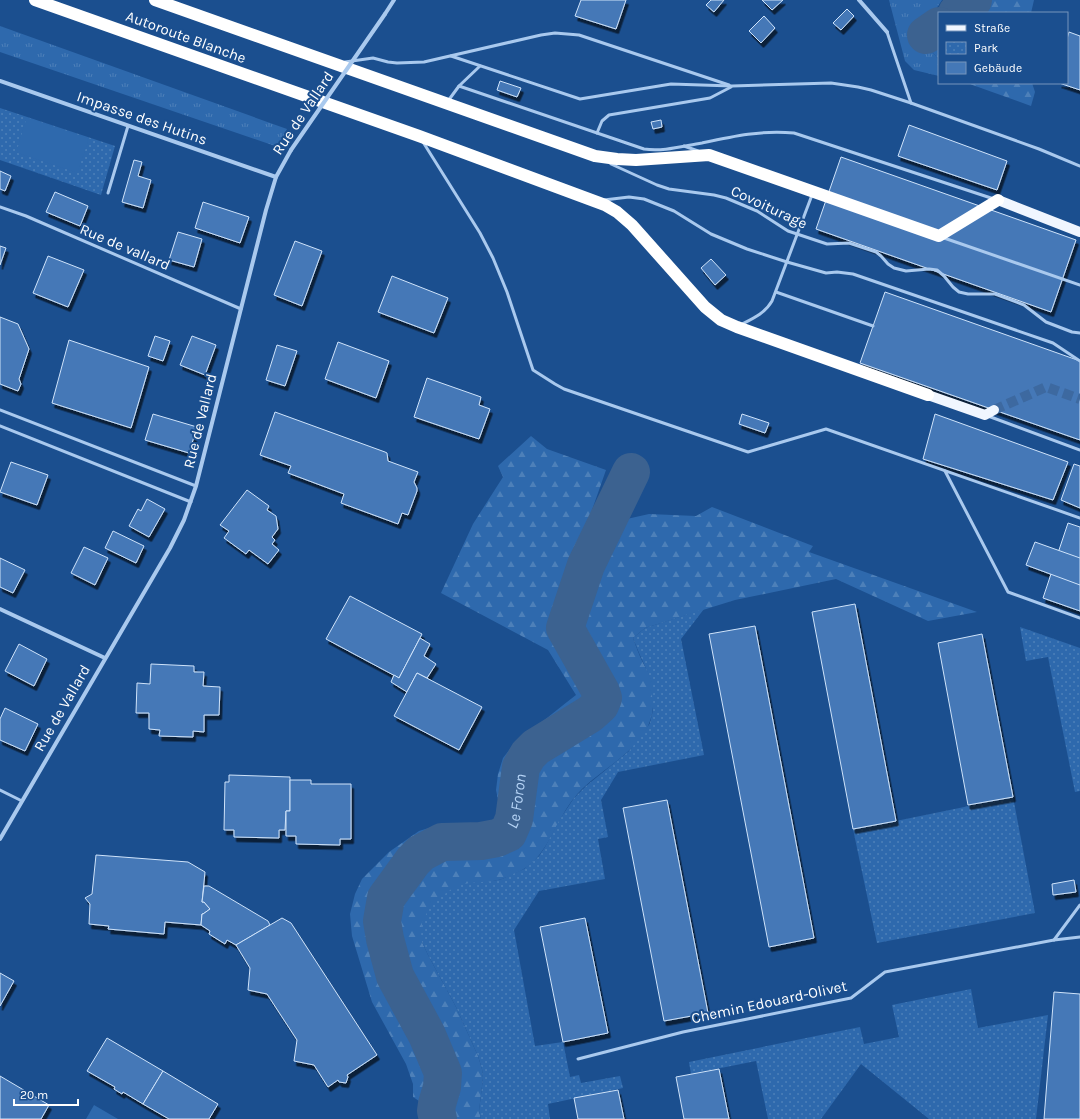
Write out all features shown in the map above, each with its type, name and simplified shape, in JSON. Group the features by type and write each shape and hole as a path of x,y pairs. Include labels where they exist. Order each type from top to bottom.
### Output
{"highway":[{"name":"Autoroute Blanche","path":"35,0 419,136 610,208 627,220 705,307 721,320 928,395"},
{"name":"Autoroute Blanche","path":"155,0 595,156 636,160 709,155"},
{"path":"709,155 939,236 998,200"}],"main road":[{"path":"998,200 1080,232"},
{"path":"928,395 989,412"}],"street":[{"name":"Rue de Vallard","path":"0,839 170,548 184,520 196,486 266,210 276,177 291,150 394,0"},
{"path":"859,0 887,32"},
{"name":"Impasse des Hutins","path":"0,81 276,177"},
{"path":"0,609 105,658"}],"lane":[{"path":"887,32 911,103"},
{"path":"335,64 374,58 388,62 414,63 555,33 573,34 732,86"},
{"path":"451,56 580,100 671,84 732,86 831,83 846,85 871,90 911,103 1039,149 1080,166"},
{"path":"447,104 459,86 480,66"},
{"path":"459,86 644,149 662,150 755,132 794,133 998,200"},
{"path":"597,133 602,121 609,115 710,98 732,86"},
{"path":"108,193 128,126"},
{"path":"419,136 487,245 507,292 533,370 564,389 748,452 826,429 1080,518"},
{"path":"684,146 709,155"},
{"name":"Covoiturage","path":"595,156 669,189 714,195 732,200 757,211 785,229 797,234 830,245 852,243 878,253 894,268 910,271 929,269 937,270 955,289 960,292 968,294 996,294 1021,303 1046,322 1072,332 1080,333"},
{"path":"737,327 766,310 772,301 813,191"},
{"path":"594,201 629,197 644,198 674,211 711,234 747,249 826,273 838,272 853,274 1053,343 1080,361"},
{"name":"Rue de vallard","path":"0,207 33,219 241,309"},
{"path":"939,236 1080,285"},
{"path":"776,292 873,326"},
{"path":"0,410 196,486"},
{"path":"989,412 1080,450"},
{"path":"0,426 191,502"},
{"path":"945,471 1008,592 1080,618"},
{"path":"0,790 22,801"},
{"path":"1054,940 1080,904"},
{"name":"Chemin Edouard-Olivet","path":"578,1060 683,1032 851,998 885,972 1054,940 1080,937"}],"green space":[{"path":"889,0 942,0 920,33 938,59 938,76 914,70 905,61"},
{"path":"948,0 1034,0 1031,12 952,12"},
{"path":"0,26 287,129 278,147 0,52"},
{"path":"938,37 938,59 930,49"},
{"path":"970,84 1032,84 1035,92 1031,106"},
{"path":"0,108 115,146 101,195 0,160"},
{"path":"29,118 87,138 88,142 78,170 75,172 18,153 17,150 26,120"},
{"path":"531,436 547,449 606,470 554,619 554,625 592,693 592,698 591,701 516,757 507,774 504,794 506,813 503,826 499,831 480,836 459,833 442,836 429,841 411,852 400,864 381,891 374,912 379,954 387,984 431,1069 431,1087 425,1105 413,1097 413,1084 406,1064 372,1002 352,936 350,914 355,894 362,879 389,852 419,831 432,827 479,827 495,822 499,817 500,809 496,790 498,774 503,758 513,745 576,695 548,650 441,593 473,524 503,477 498,466"},
{"path":"712,507 813,546 809,552 977,612 928,621 836,579 735,600 645,628 633,638 640,657 651,679 653,689 654,700 652,711 650,721 645,732 627,753 593,780 574,798 563,814 545,847 533,862 514,874 493,881 422,942 456,1007 478,1056 482,1069 483,1078 479,1111 481,1119 447,1119 447,1111 455,1081 414,1001 391,941 394,905 410,879 422,863 428,858 442,852 491,846 514,838 521,831 524,820 531,768 534,758 542,750 549,746 592,725 603,714 609,705 612,697 609,683 573,627 612,529 618,521 649,514 696,516"},
{"path":"704,609 681,639 704,755 618,772 601,800 608,837 598,839 605,879 539,891 514,930 535,1046 563,1042 570,1077 579,1075 581,1083 620,1076 623,1088 548,1104 550,1119 481,1119 479,1111 483,1078 482,1069 478,1056 456,1007 422,942 422,922 430,907 453,888 469,883 502,879 524,869 539,856 574,798 586,786 629,751 650,723 653,710 651,680 633,638 645,628"},
{"path":"1020,627 1080,648 1080,791 1075,792 1048,657 1026,661"},
{"path":"1013,797 1035,913 877,943 853,829"},
{"path":"971,989 978,1028 1048,1015 1036,1119 929,1119 861,1064 821,1119 768,1119 756,1061 691,1074 689,1062 860,1027 864,1044 899,1037 892,1005"},
{"path":"94,1105 118,1119 86,1119"}],"building":[{"path":"581,0 626,0 616,29 575,16"},
{"path":"711,0 724,0 714,12 706,5"},
{"path":"762,0 783,0 772,10"},
{"path":"847,9 854,16 841,30 833,23"},
{"path":"764,16 775,28 761,43 749,31"},
{"path":"1069,32 1080,36 1080,90 1062,84 1068,84"},
{"path":"500,81 521,88 517,97 497,90"},
{"path":"661,120 662,127 653,129 651,122"},
{"path":"909,125 1007,161 997,190 898,156"},
{"path":"841,157 1076,240 1051,312 816,229"},
{"path":"134,160 142,162 138,176 151,180 143,208 122,202"},
{"path":"0,171 11,176 5,191 0,189"},
{"path":"55,192 88,206 80,226 46,212"},
{"path":"203,202 249,217 240,243 195,228"},
{"path":"178,232 202,239 194,267 169,260"},
{"path":"295,241 322,251 302,306 274,295"},
{"path":"0,246 6,248 0,265"},
{"path":"48,256 84,270 68,307 33,293"},
{"path":"711,259 726,275 715,285 701,268"},
{"path":"392,276 448,298 434,333 378,312"},
{"path":"885,292 1080,361 1080,440 860,363"},
{"path":"0,317 18,324 29,349 19,379 21,384 18,391 0,384"},
{"path":"155,336 170,341 163,361 148,356"},
{"path":"192,336 216,345 205,375 180,365"},
{"path":"69,340 149,367 131,428 52,403"},
{"path":"338,342 389,361 376,398 325,379"},
{"path":"277,345 297,351 285,386 266,380"},
{"path":"427,378 481,397 479,405 490,409 479,439 414,417"},
{"path":"275,412 385,452 387,453 388,461 418,472 414,482 417,491 408,515 402,513 398,524 341,503 344,494 288,473 291,466 260,455"},
{"path":"153,414 197,427 189,453 145,440"},
{"path":"742,414 769,423 765,433 739,424"},
{"path":"935,414 1068,462 1053,500 923,459"},
{"path":"11,462 48,475 37,505 0,492"},
{"path":"1074,464 1080,466 1080,508 1061,500"},
{"path":"247,490 269,506 267,510 276,516 278,529 272,537 275,540 272,544 279,550 268,564 249,550 246,554 224,538 229,531 220,525"},
{"path":"147,499 165,509 149,537 129,526 138,509 141,511"},
{"path":"1068,523 1080,527 1080,611 1043,598"},
{"path":"113,531 144,546 136,563 105,548"},
{"path":"1035,542 1080,558 1080,585 1026,565"},
{"path":"84,547 108,558 95,585 71,573"},
{"path":"0,558 25,570 13,593 0,587"},
{"path":"350,596 422,634 399,678 326,639"},
{"path":"855,604 896,821 853,829 812,612"},
{"path":"755,626 814,938 769,947 709,634"},
{"path":"982,634 1013,797 968,805 938,643"},
{"path":"420,638 430,644 424,656 436,664 427,678 417,673 407,692 391,682 394,675 399,678"},
{"path":"19,644 47,659 34,686 5,671"},
{"path":"151,664 194,666 194,672 204,672 203,686 220,687 219,715 204,715 204,732 193,731 193,737 159,736 160,730 149,729 149,713 136,713 137,683 150,684"},
{"path":"417,673 482,707 459,750 394,716"},
{"path":"5,708 38,724 25,751 0,740 0,719"},
{"path":"229,775 290,777 290,811 286,811 285,830 279,830 279,838 234,837 234,830 224,830 225,782 229,782"},
{"path":"290,780 311,780 311,784 351,784 351,839 340,839 340,845 296,844 296,836 286,836 286,811 290,811"},
{"path":"667,800 708,1013 664,1021 623,808"},
{"path":"96,855 188,862 205,872 202,902 204,902 210,909 202,914 201,925 165,922 164,934 108,929 109,926 89,924 90,904 85,898 92,894"},
{"path":"1074,880 1076,892 1053,895 1052,884"},
{"path":"204,886 209,886 268,921 270,925 236,945 227,940 225,944 209,934 210,931 201,925 202,914 210,909 204,902 202,902"},
{"path":"282,918 291,923 377,1055 347,1075 348,1077 346,1083 339,1082 338,1080 328,1087 314,1065 294,1061 297,1040 267,994 248,990 250,968 236,945"},
{"path":"585,918 608,1033 563,1042 540,927"},
{"path":"0,973 14,981 0,1006"},
{"path":"1054,992 1080,994 1080,1119 1044,1119"},
{"path":"107,1038 163,1071 143,1104 123,1092 122,1094 114,1089 115,1087 87,1071"},
{"path":"719,1069 729,1119 684,1119 676,1077"},
{"path":"163,1071 218,1104 209,1119 169,1119 143,1104"},
{"path":"0,1076 49,1105 41,1119 0,1119"},
{"path":"618,1090 624,1119 578,1119 574,1098"}],"waterway":[{"name":"Le Foron","path":"958,12 973,0"},
{"name":"Le Foron","path":"926,35 938,27"},
{"name":"Le Foron","path":"438,1119 436,1111 442,1087 443,1073 427,1035 395,976 385,939 382,921 386,898 413,861 421,853 442,842 481,841 497,838 508,833 514,819 521,767 528,755 536,747 590,714 600,705 603,698 601,692 565,628 586,565 631,472"}],"tunnel":[{"path":"994,410 1046,387 1080,399"}]}
